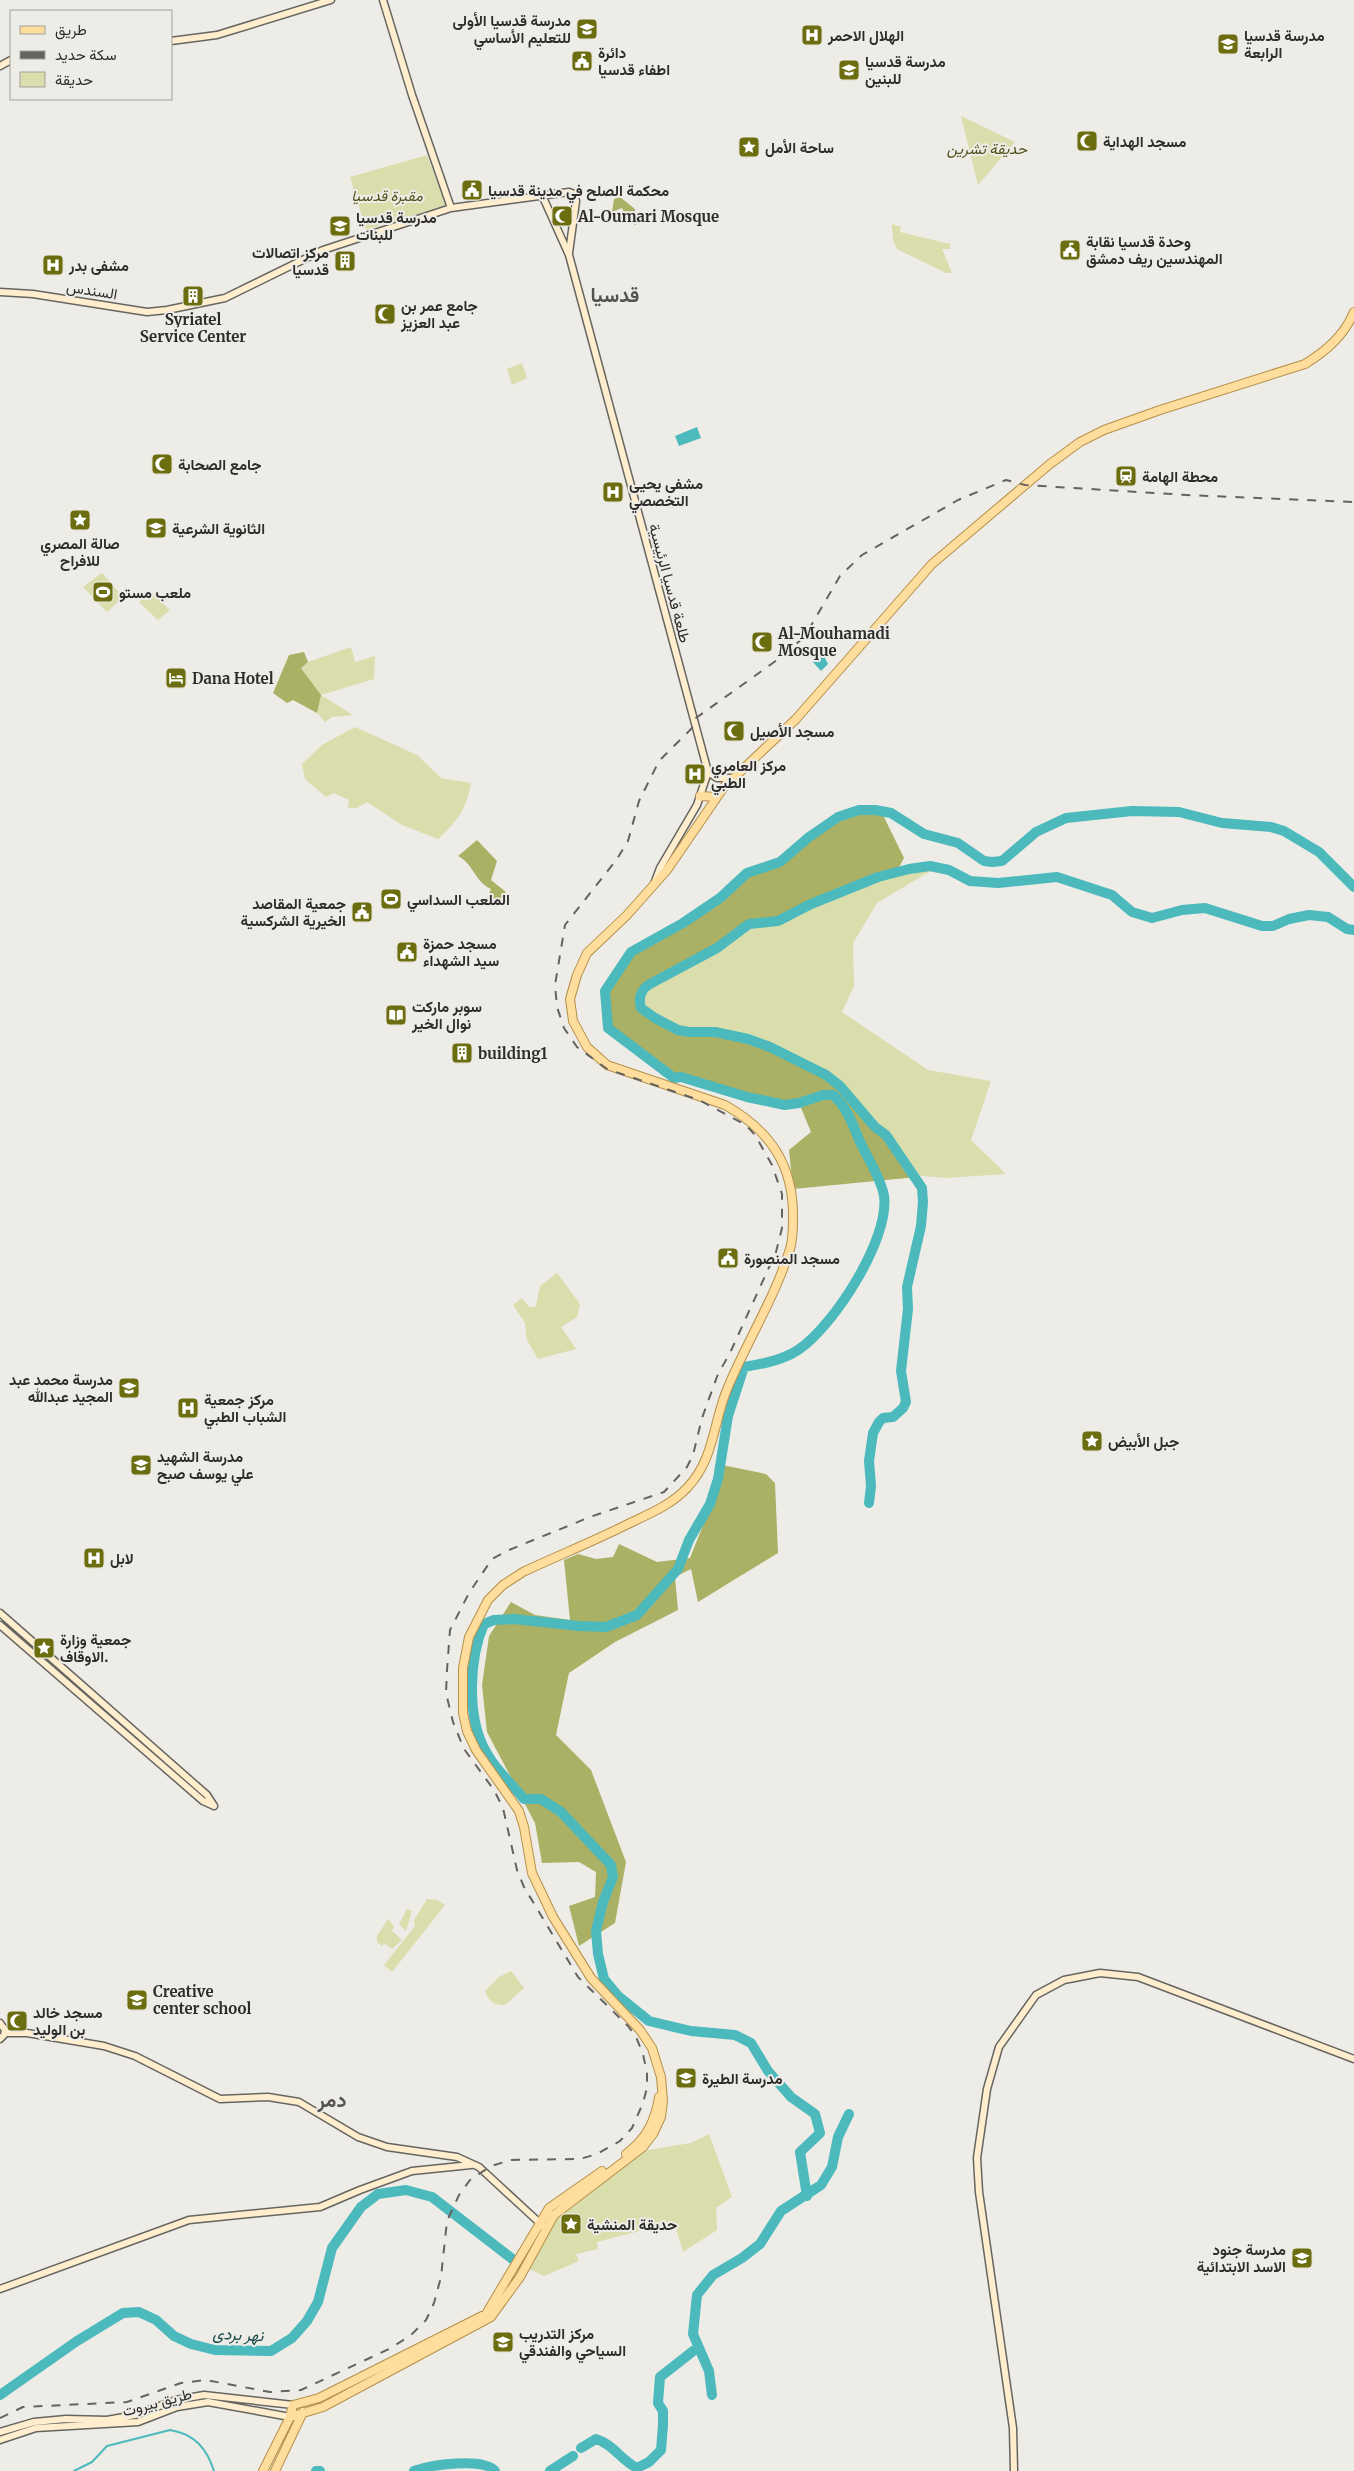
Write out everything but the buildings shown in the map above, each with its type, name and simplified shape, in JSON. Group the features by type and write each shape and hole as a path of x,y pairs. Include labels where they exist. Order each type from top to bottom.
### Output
{"main road":[{"path":"172,41 218,35 331,0"},
{"path":"383,0 412,95 451,208"},
{"name":"السندس","path":"0,292 33,294 147,312 224,298 323,250 451,208 542,195 574,194"},
{"name":"طلعة قدسيا الرئيسية","path":"569,255 576,201 574,194"},
{"name":"طلعة قدسيا الرئيسية","path":"542,195 569,255 708,772"},
{"path":"0,2432 34,2422 106,2420 134,2416 176,2400 204,2395 293,2405 319,2398 486,2314 542,2225 571,2200 638,2151 649,2140 658,2125 662,2109 661,2085 656,2057 647,2040 591,1978 541,1895 528,1860 522,1819 514,1802 471,1741 465,1723 463,1702 466,1647 475,1623 494,1593 523,1572 662,1508 688,1488 701,1470 714,1441 727,1390 791,1247 794,1202 790,1178 778,1154 755,1125 725,1106 607,1065 587,1047 573,1021 570,999 577,975 587,953 667,870 717,797 733,778 796,719 932,564 1059,456 1080,442 1116,425 1305,364 1343,334 1354,312"},
{"path":"654,885 660,868 688,822 708,772 717,778 733,778"},
{"path":"700,796 717,797"},
{"path":"0,1613 207,1795 214,1806 203,1801 0,1625"},
{"path":"1014,2471 1013,2428 979,2192 977,2158 987,2089 999,2048 1036,1996 1064,1980 1100,1973 1138,1977 1354,2059"},
{"path":"0,2023 5,2028 5,2033 0,2039"},
{"path":"5,2033 27,2033 104,2046 135,2056 220,2099 268,2097 299,2102 358,2137 388,2147 457,2157 479,2167 542,2225"},
{"path":"0,2290 189,2220 320,2207 360,2190 412,2172 471,2165"},
{"path":"290,2417 303,2415 323,2407 491,2317 520,2277 542,2225"},
{"name":"طريق بيروت","path":"0,2440 36,2428 138,2422 177,2407 208,2402 290,2417"},
{"path":"275,2471 303,2415 305,2402"},
{"path":"263,2471 290,2417 293,2405"}],"green space":[{"name":"حديقة تشرين","path":"961,116 1015,142 978,185"},
{"name":"مقبرة قدسيا","path":"427,155 446,205 366,230 350,177"},
{"path":"620,197 635,209 636,225 629,222 622,208 612,212 614,199"},
{"path":"892,224 901,227 900,232 950,244 950,249 942,249 952,273 946,273 897,249 893,241"},
{"path":"522,363 527,378 512,385 507,369"},
{"name":"ملعب مستو","path":"102,573 123,597 107,612 83,587"},
{"path":"150,591 170,610 158,620 139,602"},
{"path":"351,647 355,662 375,656 374,679 321,695 353,715 332,717 325,722 317,713 320,695 301,667 308,662"},
{"path":"304,652 308,662 301,668 321,695 317,713 293,700 287,703 273,693 289,655"},
{"path":"355,727 417,755 441,778 471,783 467,800 460,814 438,839 402,825 367,802 357,808 348,808 349,800 334,793 326,797 305,779 302,764 322,745"},
{"path":"859,810 881,811 904,858 896,873 867,881 805,907 778,921 755,922 689,964 646,986 640,999 644,1010 678,1030 724,1034 780,1051 834,1080 875,1127 892,1139 917,1177 793,1189 789,1150 811,1132 799,1103 785,1105 674,1078 608,1028 605,991 631,952 687,920 720,898 747,873 780,862 838,817"},
{"path":"477,840 497,861 491,880 506,892 501,900 486,901 491,889 481,882 467,863 458,856"},
{"path":"937,867 877,903 853,943 854,986 842,1012 928,1070 991,1081 971,1140 1006,1174 945,1178 912,1175 886,1135 875,1127 834,1080 809,1065 757,1042 707,1031 689,1032 678,1030 648,1014 640,1005 640,994 646,986 717,948 755,922 774,922 835,896 900,872"},
{"path":"557,1273 580,1304 577,1317 561,1327 576,1349 538,1359 527,1340 525,1323 513,1305 522,1298 530,1308 536,1306 540,1286"},
{"path":"722,1465 766,1474 775,1483 778,1553 698,1602 691,1569 675,1577 678,1610 615,1642 569,1673 556,1735 591,1770 626,1862 615,1923 579,1946 569,1906 595,1897 596,1872 579,1862 542,1863 535,1823 487,1732 482,1685 489,1636 511,1602 535,1615 570,1620 564,1560 578,1554 596,1559 613,1557 619,1544 657,1562 690,1558 720,1483"},
{"path":"427,1899 437,1900 445,1905 392,1972 384,1965 415,1926 414,1920"},
{"path":"407,1909 412,1911 406,1931 399,1924"},
{"path":"388,1919 394,1926 392,1931 402,1940 392,1949 384,1943 382,1946 377,1942 377,1936"},
{"path":"511,1971 524,1988 505,2005 492,2002 485,1991 499,1977"},
{"path":"709,2134 732,2197 716,2208 717,2230 683,2252 674,2222 597,2242 598,2249 576,2254 579,2261 544,2276 527,2268 555,2216 636,2155 648,2150 691,2143"}],"water":[{"path":"697,427 701,438 679,446 675,436"},
{"path":"822,652 828,664 821,671 812,661"}],"waterway":[{"path":"807,2196 800,2152 820,2133 815,2114 791,2097 768,2071 751,2043 735,2035 691,2031 649,2021 618,1996 604,1979 598,1954 596,1931 603,1902 613,1877 611,1865 561,1812 541,1799 524,1799 488,1755 479,1735 475,1719 472,1686 473,1669 475,1653 484,1624 494,1620 514,1619 606,1627 637,1615 678,1569 689,1540 710,1504 718,1479 728,1416 744,1367 786,1356 798,1350 812,1339 842,1303 869,1258 878,1235 883,1214 884,1196 878,1177 846,1111 833,1095 823,1095 799,1103 785,1105 747,1097 681,1077 674,1078 608,1028 605,991 631,952 683,923 720,898 747,873 780,862 809,837 838,817 859,810 891,813 924,834 958,843 984,861 992,862 1002,861 1036,832 1066,818 1132,811 1179,812 1222,823 1271,827 1284,831 1319,852 1354,887"},
{"path":"869,1503 871,1486 869,1461 873,1433 883,1418 893,1417 903,1408 906,1402 901,1371 908,1309 907,1287 921,1226 922,1188 886,1135 875,1127 840,1086 826,1075 770,1047 748,1039 715,1032 678,1030 641,1008 640,997 644,988 717,948 749,924 778,921 811,904 878,877 930,866 949,870 970,881 998,883 1057,877 1112,895 1132,912 1152,918 1182,910 1205,908 1262,926 1273,926 1289,919 1309,915 1328,917 1347,929 1354,930"},
{"path":"712,2395 709,2371 693,2334 697,2295 713,2275 742,2258 760,2244 781,2211 821,2185 832,2167 838,2137 849,2114"},
{"name":"نهر بردى","path":"0,2395 77,2341 123,2313 139,2312 156,2320 174,2336 191,2344 215,2350 271,2351 292,2338 307,2321 318,2302 332,2248 361,2207 378,2194 406,2190 432,2197 515,2261"},
{"path":"581,2448 596,2439 602,2441 637,2468 649,2462 661,2450 663,2411 658,2403 660,2377 697,2348"},
{"path":"74,2471 92,2462 107,2446 170,2430 186,2435 199,2444 208,2456 214,2471"},
{"path":"550,2471 573,2456"},
{"path":"414,2471 432,2466 456,2463 480,2464 495,2471"}],"railway":[{"path":"0,2418 23,2407 127,2402 181,2383 206,2380 270,2392 301,2390 389,2349 410,2336 426,2320 434,2303 441,2277 447,2221 459,2195 470,2180 491,2166 511,2160 580,2159 597,2154 620,2141 632,2128 643,2103 647,2088 647,2073 643,2054 636,2037 628,2026 578,1977 524,1887 517,1870 503,1808 494,1790 464,1749 453,1722 446,1693 450,1630 469,1593 492,1559 509,1550 590,1517 664,1492 687,1467 693,1455 702,1418 718,1374 730,1353 776,1252 782,1228 782,1194 772,1165 755,1135 746,1125 699,1100 607,1069 577,1047 564,1028 557,1007 555,985 565,925 617,859 628,841 639,801 659,761 692,728 696,718 784,655 805,636 840,576 862,555 958,500 1006,480 1025,485 1187,495 1354,502"}],"place":[{"name":"مدرسة قدسيا الأولى للتعليم الأساسي","path":"587,29"},
{"name":"الهلال الاحمر","path":"812,35"},
{"name":"مدرسة قدسيا الرابعة","path":"1228,44"},
{"name":"دائرة اطفاء قدسيا","path":"582,61"},
{"name":"مدرسة قدسيا للبنين","path":"849,70"},
{"name":"مسجد الهداية","path":"1087,141"},
{"name":"ساحة الأمل","path":"749,147"},
{"name":"محكمة الصلح في مدينة قدسيا","path":"472,190"},
{"name":"Al-Oumari Mosque","path":"562,216"},
{"name":"مدرسة قدسيا للبنات","path":"340,226"},
{"name":"وحدة قدسيا نقابة المهندسين ريف دمشق","path":"1070,250"},
{"name":"مركز اتصالات قدسيا","path":"345,261"},
{"name":"مشفى بدر","path":"53,265"},
{"name":"Syriatel Service Center","path":"193,296"},
{"name":"جامع عمر بن عبد العزيز","path":"385,314"},
{"name":"جامع الصحابة","path":"162,464"},
{"name":"محطة الهامة","path":"1126,476"},
{"name":"مشفى يحيى التخصصي","path":"613,492"},
{"name":"صالة المصري للافراح","path":"80,520"},
{"name":"الثانوية الشرعية","path":"156,528"},
{"name":"ملعب مستو","path":"103,592"},
{"name":"Al-Mouhamadi Mosque","path":"762,642"},
{"name":"Dana Hotel","path":"176,678"},
{"name":"مسجد الأصيل","path":"734,731"},
{"name":"مركز العامري الطبي","path":"695,774"},
{"name":"الملعب السداسي","path":"391,899"},
{"name":"جمعية المقاصد الخيرية الشركسية","path":"362,912"},
{"name":"مسجد حمزة سيد الشهداء","path":"407,952"},
{"name":"سوبر ماركت نوال الخير","path":"396,1015"},
{"name":"building1","path":"462,1053"},
{"name":"مسجد المنصورة","path":"728,1258"},
{"name":"مدرسة محمد عبد المجيد عبدالله","path":"129,1388"},
{"name":"مركز جمعية الشباب الطبي","path":"188,1408"},
{"name":"جبل الأبيض","path":"1092,1441"},
{"name":"مدرسة الشهيد علي يوسف صبح","path":"141,1465"},
{"name":"لابل","path":"94,1558"},
{"name":"جمعية وزارة الاوقاف.","path":"44,1648"},
{"name":"Creative center school","path":"137,2000"},
{"name":"مسجد خالد بن الوليد","path":"17,2021"},
{"name":"مدرسة الطيرة","path":"686,2078"},
{"name":"حديقة المنشية","path":"571,2224"},
{"name":"مدرسة جنود الاسد الابتدائية","path":"1302,2258"},
{"name":"مركز التدريب السياحي والفندقي","path":"503,2342"}],"district":[{"name":"قدسيا","path":"615,294"},
{"name":"دمر","path":"332,2099"}]}
